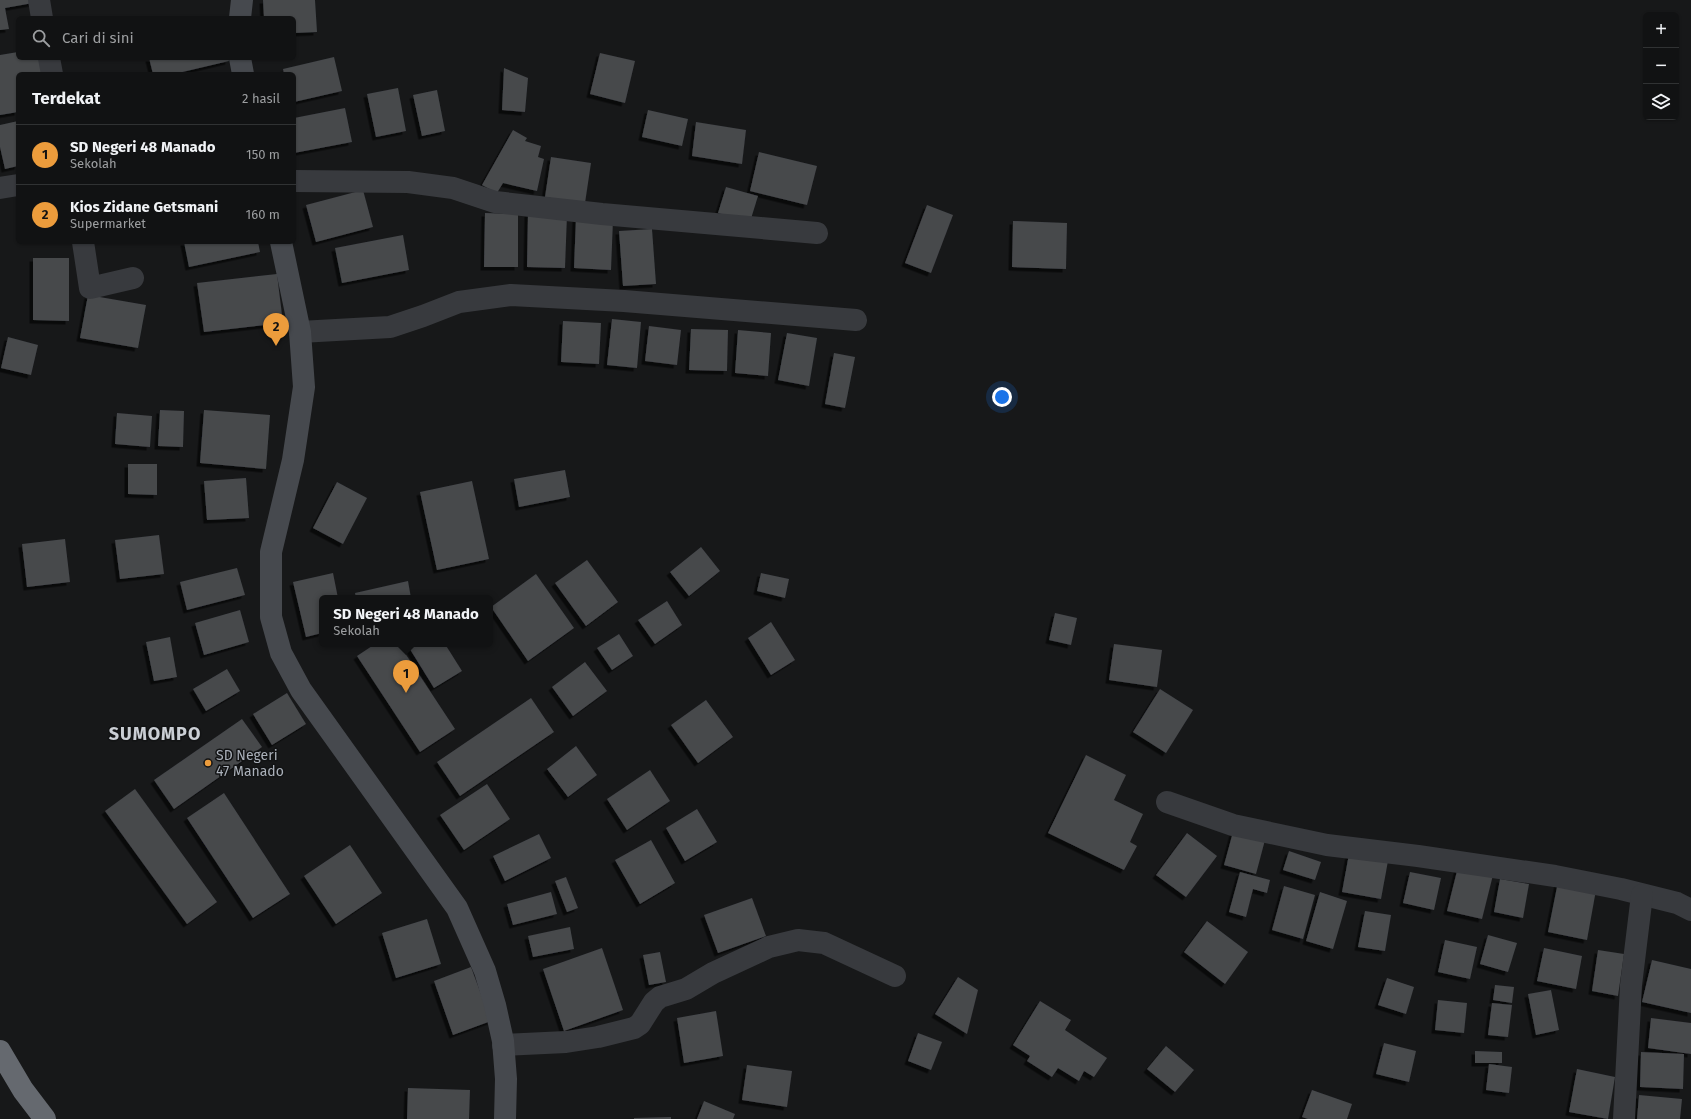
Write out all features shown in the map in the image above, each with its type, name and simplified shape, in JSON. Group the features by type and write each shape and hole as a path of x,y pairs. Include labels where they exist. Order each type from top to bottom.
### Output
{"highway":[{"path":"0,1051 23,1090 45,1119"}],"street":[{"path":"39,0 42,16"},
{"path":"240,16 242,0"},
{"path":"49,60 52,72"},
{"path":"240,60 243,72"},
{"path":"296,181 408,182 453,188 496,202 602,214 817,233"},
{"path":"0,188 16,185"},
{"path":"82,244 90,288 133,278"},
{"path":"281,244 300,332 304,388 293,460 271,552 271,617 281,653 301,690 457,908 486,971 495,1005 503,1045 506,1079 505,1119"},
{"path":"300,332 390,327 424,316 459,302 511,295 624,301 856,320"},
{"path":"1167,802 1233,825 1327,846 1418,856 1555,876 1677,903 1691,910"},
{"path":"1624,1119 1631,985 1642,895"},
{"path":"503,1045 566,1042 598,1037 634,1028 640,1024 654,1002 660,997 686,989 714,973 769,947 798,940 824,943 895,976"}],"building":[{"path":"0,0 32,0 33,3 5,8 9,29 0,30"},
{"path":"263,0 315,0 317,32 296,33 296,16 264,16"},
{"path":"16,52 16,60 40,60 43,72 16,72 16,112 0,115 0,55"},
{"path":"600,53 635,61 625,103 590,94"},
{"path":"334,57 342,91 296,102 296,72 284,72 283,69"},
{"path":"150,60 229,61 182,72 152,72"},
{"path":"504,68 528,78 525,112 502,110"},
{"path":"398,88 406,131 376,137 367,94"},
{"path":"437,90 445,131 422,136 413,95"},
{"path":"345,108 352,142 296,153 296,118"},
{"path":"648,110 688,119 682,146 642,137"},
{"path":"16,121 16,166 5,169 0,147 0,125"},
{"path":"696,122 746,130 742,164 692,156"},
{"path":"513,130 527,138 525,141 541,146 538,157 544,159 537,191 503,183 497,193 482,185"},
{"path":"759,152 817,166 807,205 750,191"},
{"path":"551,157 591,163 585,203 545,197"},
{"path":"726,187 758,196 750,222 718,213"},
{"path":"363,190 373,227 316,242 306,205"},
{"path":"927,205 953,215 931,273 905,263"},
{"path":"485,213 518,214 518,267 484,267"},
{"path":"528,213 567,215 565,268 527,267"},
{"path":"576,218 613,220 611,270 574,268"},
{"path":"1013,221 1067,223 1066,269 1012,267"},
{"path":"652,229 656,284 623,286 619,231"},
{"path":"403,235 409,270 342,283 335,248"},
{"path":"184,244 258,244 260,252 189,267"},
{"path":"33,258 69,258 69,321 33,320"},
{"path":"277,274 283,323 204,332 197,283"},
{"path":"88,295 146,305 138,348 80,338"},
{"path":"612,319 641,322 637,368 607,365"},
{"path":"563,321 601,323 599,364 561,362"},
{"path":"649,326 681,330 677,365 645,361"},
{"path":"691,329 728,330 727,371 689,370"},
{"path":"738,330 771,333 768,376 735,373"},
{"path":"787,333 817,338 809,386 778,380"},
{"path":"8,337 38,345 31,375 1,368"},
{"path":"834,353 855,357 845,408 825,404"},
{"path":"160,410 184,411 183,447 158,446"},
{"path":"204,410 270,415 266,469 200,463"},
{"path":"117,413 152,416 150,447 115,444"},
{"path":"128,464 157,464 157,495 128,494"},
{"path":"565,470 570,497 519,507 514,479"},
{"path":"246,478 249,518 207,520 204,481"},
{"path":"472,481 489,559 437,570 420,492"},
{"path":"337,482 367,498 343,544 313,528"},
{"path":"159,535 164,574 120,579 115,540"},
{"path":"65,539 70,582 27,587 22,544"},
{"path":"701,547 720,571 689,596 670,572"},
{"path":"587,560 618,602 586,626 555,583"},
{"path":"237,568 245,595 187,610 180,582"},
{"path":"333,573 337,595 319,595 319,634 306,637 293,582"},
{"path":"761,573 789,579 785,598 757,591"},
{"path":"536,574 574,628 528,661 493,610 493,606"},
{"path":"408,581 410,595 355,595 355,593"},
{"path":"667,601 682,625 655,644 638,620"},
{"path":"240,610 249,642 204,655 195,623"},
{"path":"1055,613 1077,618 1071,645 1049,640"},
{"path":"771,622 795,660 771,675 748,638"},
{"path":"619,634 633,656 612,670 597,648"},
{"path":"170,637 177,677 154,681 146,642"},
{"path":"1114,644 1162,650 1157,687 1109,680"},
{"path":"370,647 401,647 455,729 420,752 357,656"},
{"path":"409,647 447,647 462,671 434,688"},
{"path":"585,662 607,691 573,716 552,687"},
{"path":"227,669 240,691 206,711 193,689"},
{"path":"1160,689 1193,710 1166,753 1133,732"},
{"path":"287,693 306,724 272,745 253,714"},
{"path":"531,698 554,732 460,796 437,762"},
{"path":"706,700 733,737 698,763 671,725"},
{"name":"SD Negeri 47 Manado","path":"242,719 262,747 174,809 154,780"},
{"path":"576,746 597,775 568,797 547,769"},
{"path":"1086,755 1126,775 1114,800 1143,814 1130,842 1137,846 1124,870 1048,833"},
{"path":"650,770 670,801 627,830 607,799"},
{"path":"487,784 510,819 464,850 440,815"},
{"path":"135,789 217,902 187,924 105,811"},
{"path":"224,793 290,894 253,918 187,818"},
{"path":"697,809 717,842 685,861 666,828"},
{"path":"1233,832 1265,840 1256,874 1224,865"},
{"path":"1187,833 1217,856 1186,897 1156,875"},
{"path":"539,834 551,858 505,881 493,856"},
{"path":"651,840 675,883 640,904 615,860"},
{"path":"350,845 382,893 336,924 304,876"},
{"path":"1289,851 1321,862 1315,880 1283,870"},
{"path":"1349,854 1388,861 1381,899 1342,892"},
{"path":"1458,867 1493,875 1482,919 1447,911"},
{"path":"1240,872 1270,880 1267,893 1253,889 1246,917 1229,912"},
{"path":"1410,872 1441,878 1434,910 1403,903"},
{"path":"566,877 578,908 567,912 555,881"},
{"path":"1500,879 1529,884 1523,918 1494,912"},
{"path":"1558,882 1596,890 1587,940 1548,932"},
{"path":"1284,886 1315,895 1303,939 1272,930"},
{"path":"551,892 557,914 513,925 507,904"},
{"path":"1320,892 1347,901 1333,949 1306,941"},
{"path":"752,898 766,936 718,953 704,915"},
{"path":"1365,911 1391,915 1385,951 1358,947"},
{"path":"427,919 441,964 396,978 382,933"},
{"path":"1207,921 1248,952 1225,984 1184,952"},
{"path":"570,927 574,949 533,957 528,936"},
{"path":"1488,935 1517,943 1508,972 1480,964"},
{"path":"1445,940 1477,947 1470,979 1438,972"},
{"path":"602,948 623,1010 564,1031 543,969"},
{"path":"1544,948 1582,956 1576,989 1537,981"},
{"path":"1598,950 1624,954 1618,996 1592,991"},
{"path":"660,952 666,982 649,985 643,955"},
{"path":"1652,960 1691,969 1691,1013 1642,1002"},
{"path":"471,967 491,1021 453,1035 434,981"},
{"path":"958,977 978,990 967,1034 935,1014"},
{"path":"1387,978 1414,987 1406,1014 1378,1005"},
{"path":"1495,985 1514,987 1512,1003 1493,1000"},
{"path":"1551,990 1559,1030 1536,1035 1528,994"},
{"path":"1438,1000 1467,1003 1464,1033 1435,1030"},
{"path":"1040,1001 1071,1020 1065,1030 1107,1058 1094,1077 1084,1071 1079,1081 1058,1068 1052,1077 1027,1061 1030,1056 1013,1045"},
{"path":"1492,1003 1512,1005 1508,1037 1488,1035"},
{"path":"716,1011 723,1056 684,1063 677,1018"},
{"path":"1651,1018 1691,1023 1691,1054 1648,1048"},
{"path":"918,1033 942,1042 931,1070 908,1061"},
{"path":"1384,1043 1416,1051 1409,1082 1376,1074"},
{"path":"1166,1046 1194,1070 1175,1092 1147,1069"},
{"path":"1475,1051 1502,1052 1502,1063 1475,1063"},
{"path":"1641,1052 1684,1054 1683,1089 1640,1087"},
{"path":"1489,1064 1512,1067 1509,1093 1486,1090"},
{"path":"747,1065 792,1071 787,1107 742,1100"},
{"path":"1577,1069 1615,1077 1608,1119 1569,1112"},
{"path":"408,1088 470,1090 469,1119 407,1119"},
{"path":"1312,1090 1352,1104 1347,1119 1308,1119 1302,1117"},
{"path":"1639,1095 1682,1099 1680,1119 1637,1119"},
{"path":"704,1101 735,1114 733,1119 697,1119"},
{"path":"671,1117 671,1119 634,1119 634,1118"}],"place":[{"name":"Kios Zidane Getsmani","path":"276,346"},
{"name":"SD Negeri 48 Manado","path":"406,693"},
{"name":"SD Negeri 47 Manado","path":"208,763"}],"district":[{"name":"SUMOMPO","path":"155,734"}]}
